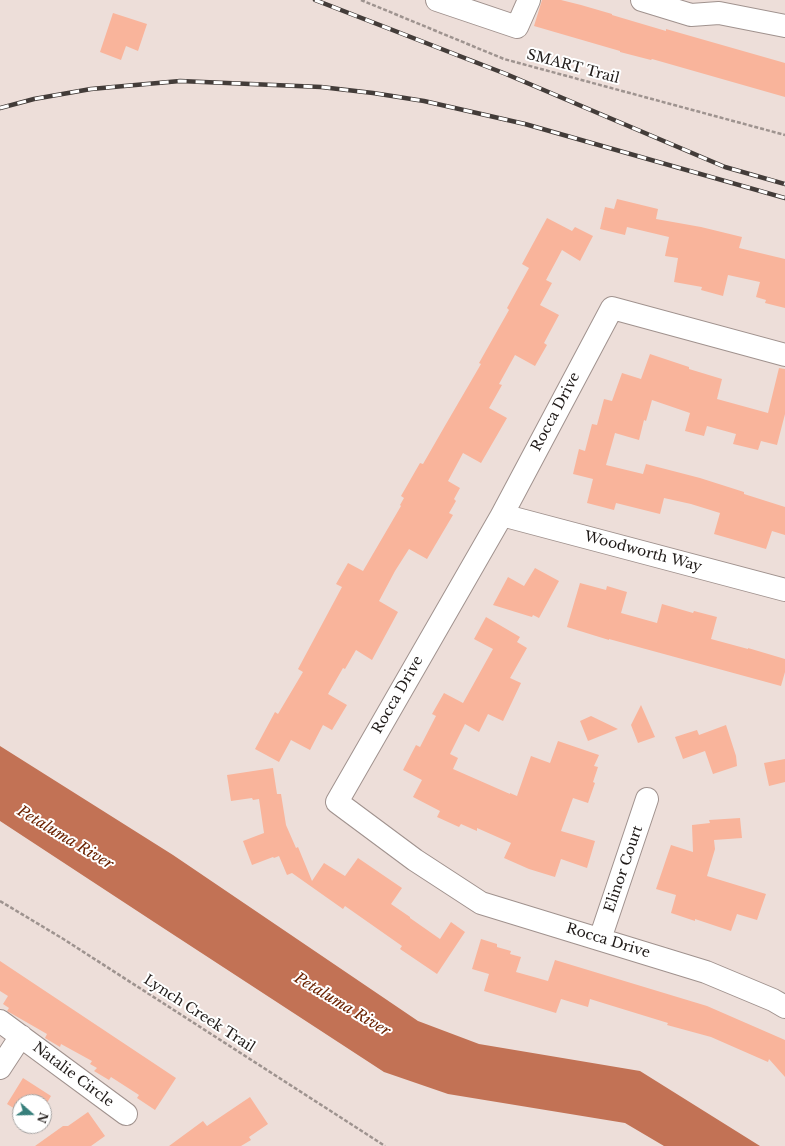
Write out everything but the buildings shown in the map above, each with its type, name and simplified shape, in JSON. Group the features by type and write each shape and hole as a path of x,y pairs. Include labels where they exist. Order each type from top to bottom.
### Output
{"street":[{"path":"437,0 517,27 530,0"},
{"path":"642,0 691,15 719,6 785,26"},
{"name":"Rocca Drive","path":"785,355 612,308 502,514 337,802 415,860 481,903 706,972 773,1000 785,1007"},
{"name":"Woodworth Way","path":"502,514 785,590"},
{"name":"Elinor Court","path":"600,939 647,799"},
{"name":"Natalie Circle","path":"0,1021 126,1114"},
{"name":"Natalie Circle","path":"0,1068 21,1036"}],"path":[{"name":"SMART Trail","path":"361,0 504,59 785,135"},
{"name":"Lynch Creek Trail","path":"0,902 65,940 385,1146"}],"water":[{"name":"Petaluma River","path":"0,746 173,855 418,1021 479,1044 640,1071 760,1146 664,1146 625,1123 448,1094 384,1072 0,821"}],"railway":[{"path":"315,0 506,74 725,167 785,184"},
{"path":"0,108 34,99 91,89 180,81 321,87 424,101 525,124 785,198"}]}
